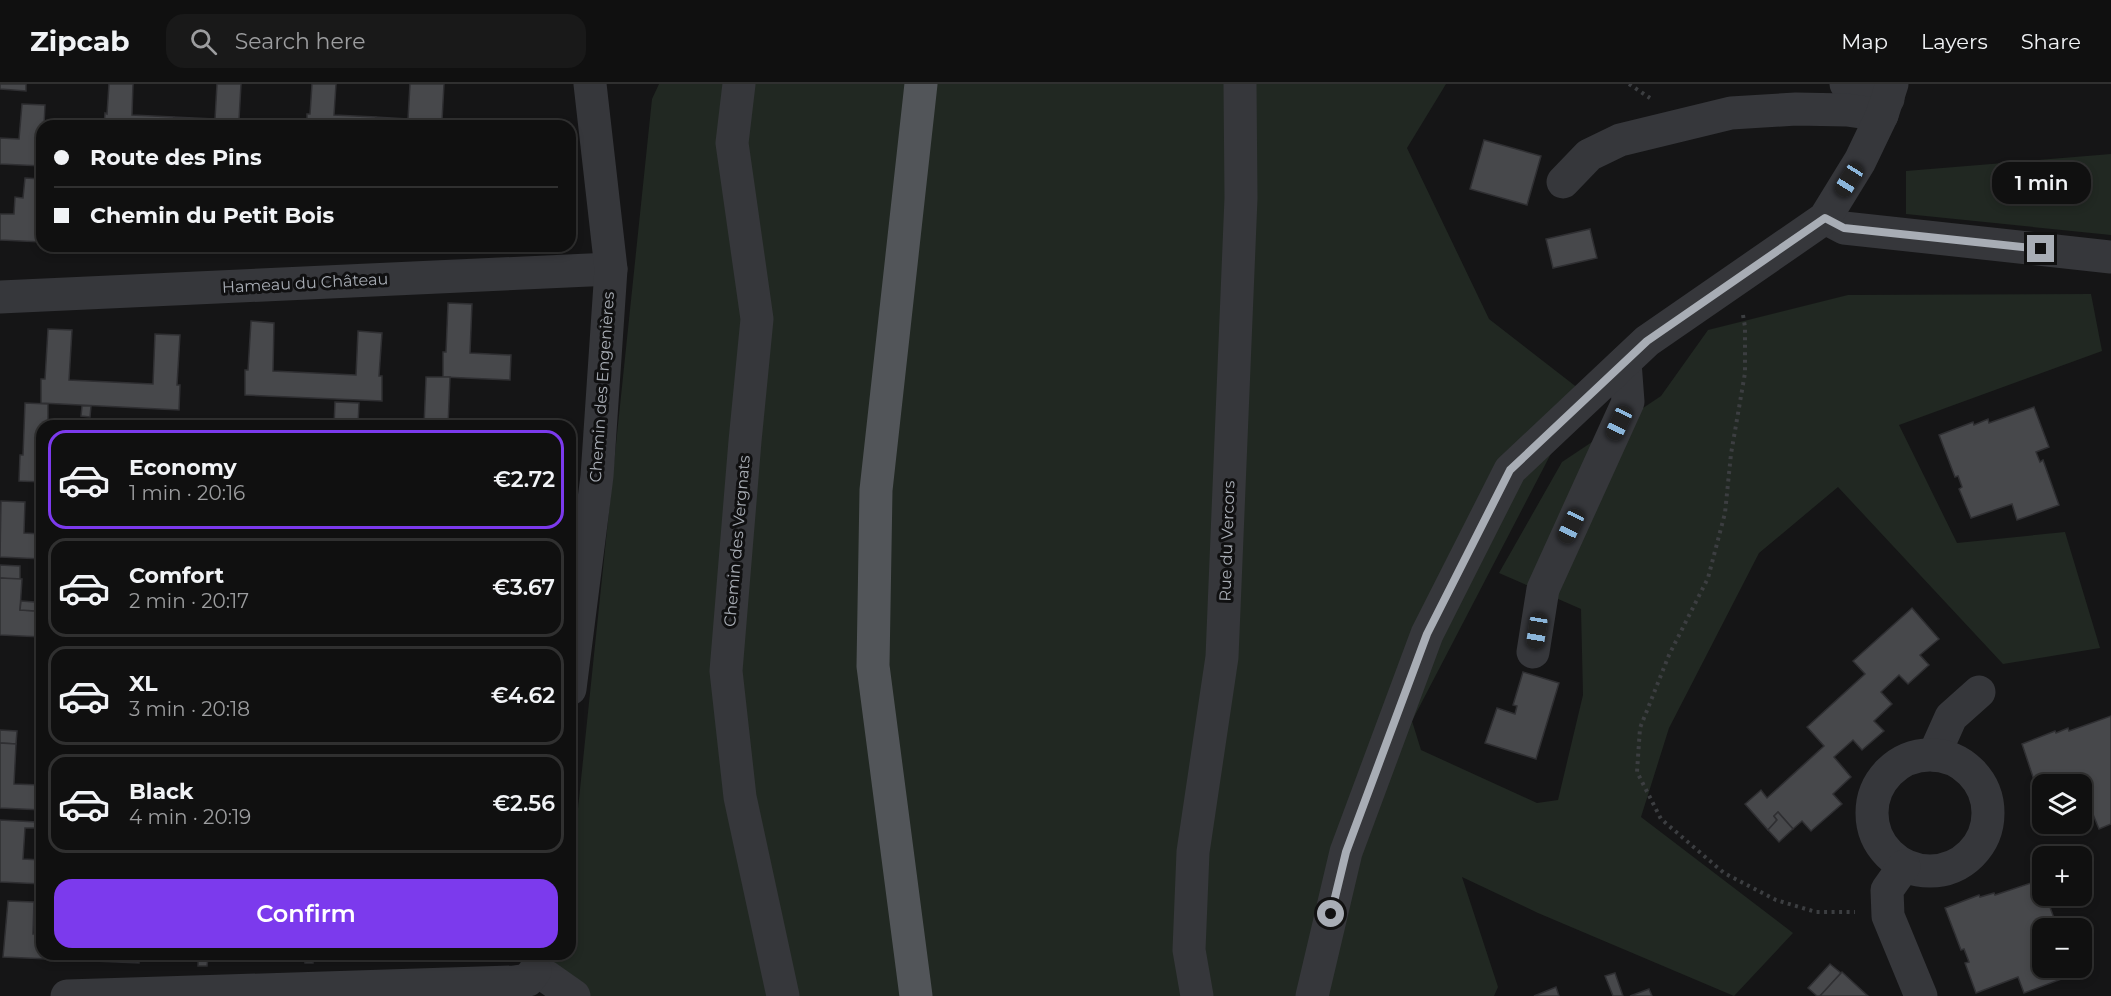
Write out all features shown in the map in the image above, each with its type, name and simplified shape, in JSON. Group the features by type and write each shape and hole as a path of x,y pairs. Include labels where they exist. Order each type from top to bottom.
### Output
{"main road":[{"path":"916,996 873,666 876,490 921,84"}],"street":[{"name":"Chemin des Engenières","path":"576,642 597,476 611,269 590,84"},
{"name":"Chemin des Vergnats","path":"739,84 732,143 757,319 726,671 740,797 783,996"},
{"name":"Rue du Vercors","path":"1197,996 1189,950 1193,852 1222,657 1241,198 1240,84"},
{"path":"1846,84 1887,99"},
{"path":"1563,182 1589,155 1620,140 1731,113 1796,109 1847,110 1887,99"},
{"path":"1312,996 1346,852 1427,634 1510,470 1647,341 1825,218 1860,161 1887,99"},
{"path":"1825,218 1844,228 2111,257"},
{"name":"Hameau du Château","path":"0,297 611,269"},
{"path":"1533,652 1543,588 1628,402 1625,362"},
{"path":"1934,755 1951,717 1979,692"},
{"path":"1934,755 1956,761 1975,775 1986,795 1989,815 1983,840 1970,857 1949,869 1926,872 1904,866 1887,853 1875,832 1872,811 1877,788 1890,770 1911,758 1934,755"},
{"path":"1904,866 1887,890 1888,916 1921,996"},
{"path":"67,996 514,982 528,980 536,962 547,976 574,996"}],"path":[{"path":"1734,280 1745,327 1745,373 1731,454 1725,513 1708,578 1669,654 1640,728 1637,772 1661,819 1724,873 1776,900 1816,912 1851,913 1888,902"}],"shaded area":[{"path":"659,84 1446,84 1407,148 1489,319 1583,392 1412,721 1421,750 1537,803 1558,800 1583,695 1581,609 1499,573 1562,462 1661,396 1708,330 1848,295 2091,294 2102,351 1899,425 1957,543 2065,532 2100,648 2003,664 1838,487 1759,553 1669,728 1641,817 1793,933 1734,996 1538,913 1462,877 1498,987 1494,996 545,996 553,960 576,960 576,827 652,99"},
{"path":"2111,154 2111,235 1906,214 1906,171"}],"building":[{"path":"0,84 26,84 26,91 0,89"},
{"path":"109,84 133,84 132,115 174,117 174,120 104,120 105,113 107,114"},
{"path":"217,84 241,84 239,120 174,120 174,117 215,119"},
{"path":"312,84 336,84 334,115 376,117 376,120 307,120 307,114 310,114"},
{"path":"410,84 444,84 442,120 376,120 376,117 408,119"},
{"path":"22,104 45,105 44,120 36,120 36,166 0,164 0,138 19,139"},
{"path":"1484,140 1541,156 1527,205 1470,189"},
{"path":"25,178 36,179 36,242 0,240 0,214 14,214 15,197 23,198"},
{"path":"1590,229 1597,258 1553,268 1546,239"},
{"path":"448,303 472,304 470,353 511,355 510,380 443,377"},
{"path":"251,321 274,323 273,371 356,375 358,331 382,333 379,376 382,376 382,401 245,395 245,370 248,370"},
{"path":"48,329 72,330 69,380 153,384 155,334 180,335 177,385 180,385 179,410 41,403 41,379 45,379"},
{"path":"426,377 450,377 448,420 424,420"},
{"path":"335,402 359,403 358,420 334,420"},
{"path":"25,403 48,404 48,420 36,420 36,482 19,481 20,455 23,455"},
{"path":"82,406 91,406 90,417 81,416"},
{"path":"2034,407 2049,447 2036,452 2040,462 2043,460 2059,505 2017,520 2012,504 1971,518 1959,489 1962,487 1958,476 1955,477 1939,435 1973,422 1974,425 1988,419 1989,423"},
{"path":"1,501 25,502 24,533 36,534 36,559 0,557"},
{"path":"0,565 20,566 20,580 0,578"},
{"path":"0,578 22,579 20,610 36,611 36,637 0,635"},
{"path":"21,601 35,602 35,611 20,610"},
{"path":"1912,608 1939,639 1920,655 1929,665 1908,684 1899,675 1881,692 1892,704 1874,721 1884,731 1862,750 1853,740 1834,757 1851,777 1833,794 1842,804 1811,831 1802,821 1793,829 1778,812 1774,816 1777,820 1768,830 1745,804 1761,790 1767,798 1824,746 1807,727 1865,674 1853,661"},
{"path":"1523,672 1559,683 1536,759 1485,743 1497,708 1515,714 1517,706 1513,705"},
{"path":"2111,716 2111,824 2099,829 2092,812 2092,774 2032,774 2022,744 2055,731 2056,733 2068,728 2069,731"},
{"path":"0,730 17,731 16,744 0,743"},
{"path":"0,743 16,744 14,784 36,785 36,810 0,808"},
{"path":"1778,812 1793,829 1779,842 1768,830 1777,820 1774,816"},
{"path":"0,820 36,822 36,828 25,828 23,859 36,860 36,884 0,882"},
{"path":"2032,883 2032,906 2050,906 2054,918 2032,918 2032,978 2064,978 2024,993 2018,977 1976,993 1965,963 1969,962 1964,949 1961,950 1945,908 1979,895 1980,897 1994,893 1995,895"},
{"path":"8,901 34,902 33,934 36,934 36,958 3,957"},
{"path":"71,960 139,960 139,963"},
{"path":"198,960 208,960 207,966 198,966"},
{"path":"305,960 313,960 313,963 305,963"},
{"path":"1830,964 1841,973 1820,996 1817,996 1808,988"},
{"path":"1842,972 1868,996 1820,996"},
{"path":"1615,973 1623,996 1613,996 1605,976"},
{"path":"1556,987 1559,996 1534,996"},
{"path":"1649,989 1652,996 1630,996"}],"route":[{"path":"1331,914 1346,852 1427,634 1510,470 1647,341 1825,218 1844,228 2041,249"}]}
